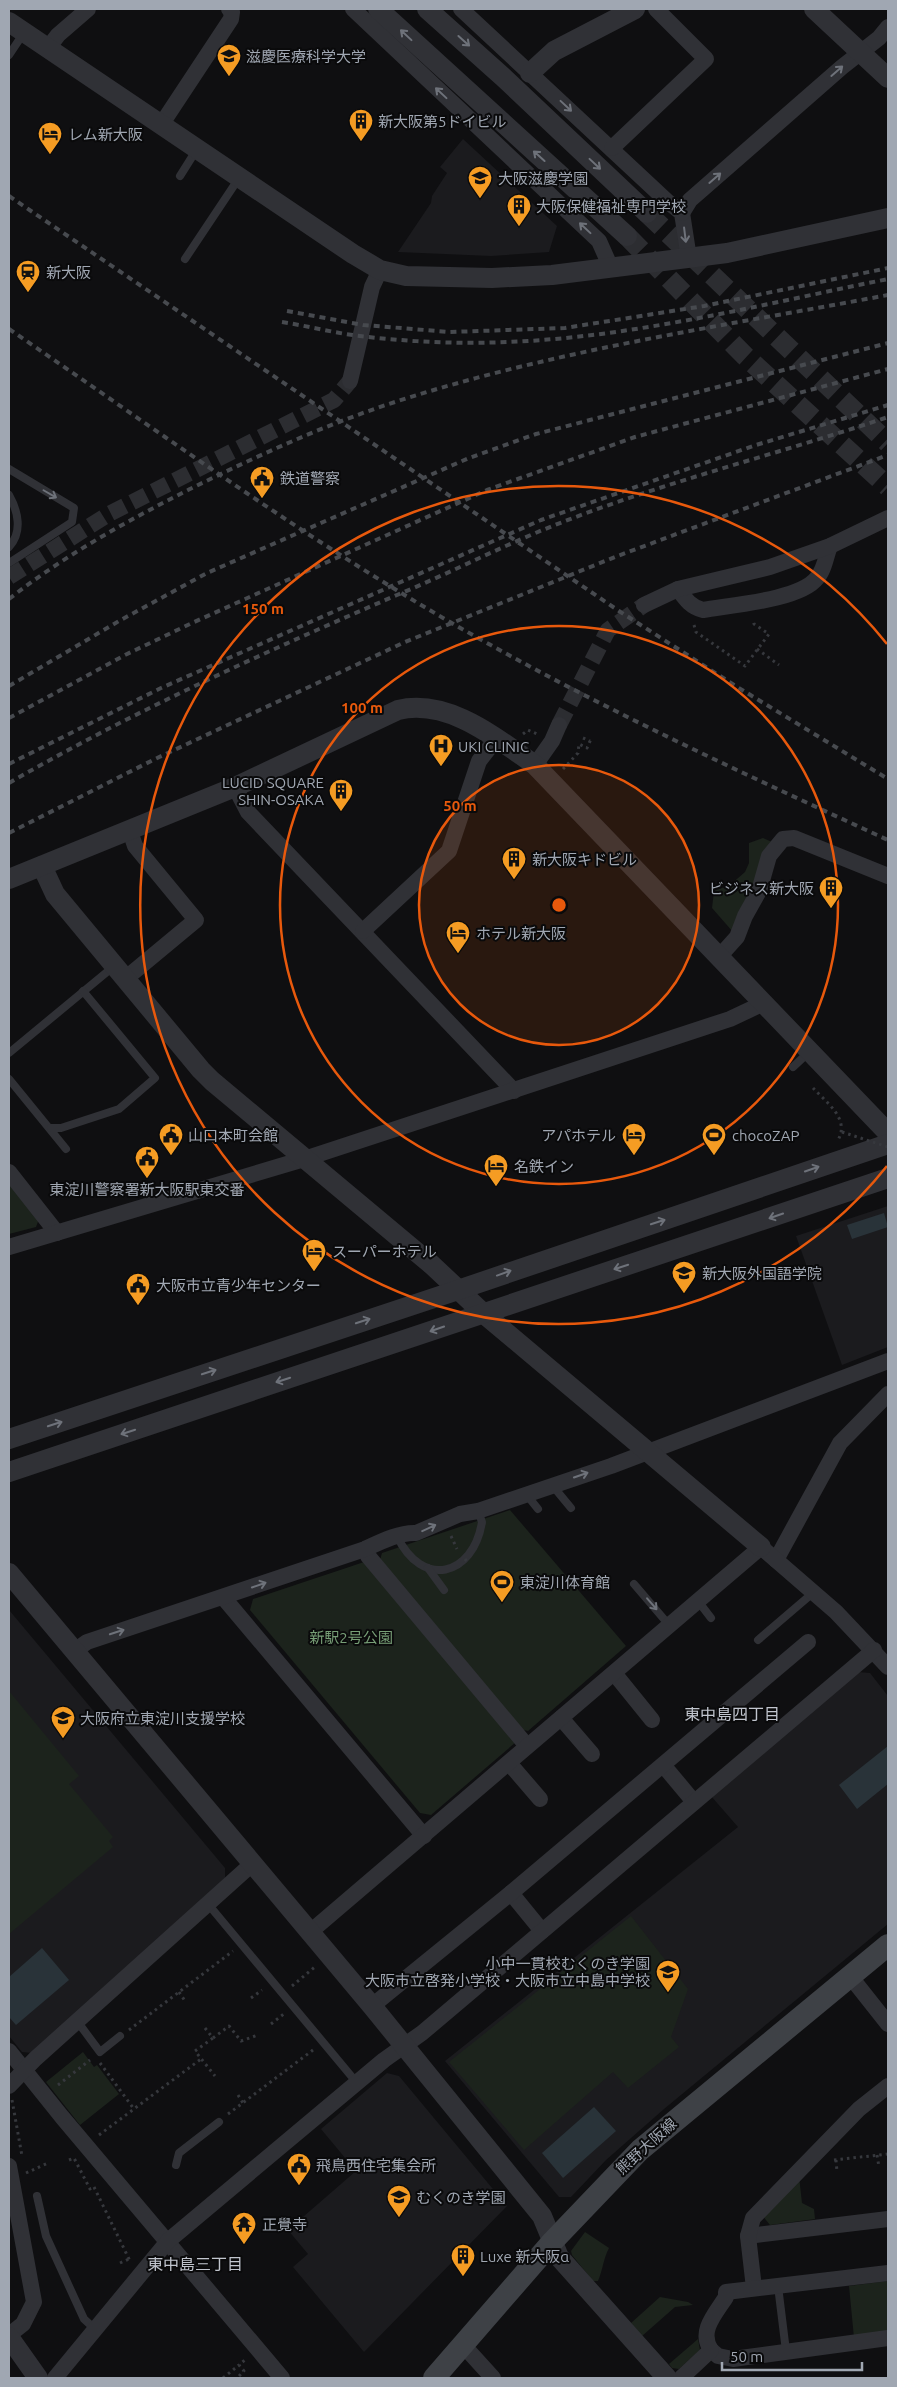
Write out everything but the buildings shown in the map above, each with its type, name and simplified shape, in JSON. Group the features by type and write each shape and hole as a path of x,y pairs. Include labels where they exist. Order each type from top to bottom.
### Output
{"main road":[{"name":"熊野大阪線","path":"434,2378 553,2241 640,2150 888,1945"}],"street":[{"path":"48,48 58,35 88,9"},
{"path":"161,125 232,19 232,12 229,9"},
{"path":"353,9 599,241 611,268"},
{"path":"378,9 627,236"},
{"path":"427,9 504,77 647,213"},
{"path":"461,9 682,213"},
{"path":"530,73 554,51 635,9"},
{"path":"612,148 706,59 656,9"},
{"path":"814,9 888,78"},
{"path":"16,27 197,150 380,270 406,276 492,278 611,268 727,253 888,218"},
{"path":"689,258 682,213 690,200 842,67 879,38 888,27"},
{"path":"350,381 372,288 380,270"},
{"path":"644,605 678,589 770,567 830,546 888,518"},
{"path":"678,589 694,608 704,610 791,594 809,586 818,578 830,546"},
{"path":"9,879 130,831 235,786 398,710 424,707 459,717 497,738 535,765 888,1134"},
{"path":"535,765 552,741 559,725"},
{"path":"363,931 449,851 480,761 497,738"},
{"path":"235,786 248,812 514,1091"},
{"path":"120,972 196,920 135,846 130,831"},
{"path":"719,957 737,937 745,916 759,891 769,856 782,839 794,838 888,876"},
{"path":"42,866 55,894 201,1070 304,1159 432,1264 483,1313 648,1450 814,1592 874,1650 888,1667"},
{"path":"9,1247 304,1159 730,1018 764,1003"},
{"path":"9,1439 888,1145"},
{"path":"9,1172 57,1233"},
{"path":"9,1472 888,1178"},
{"path":"73,1652 87,1642 365,1549 397,1536 416,1533 460,1514 478,1511 611,1466 648,1450 888,1361"},
{"path":"309,1932 698,1601 768,1553 840,1443 888,1394"},
{"path":"365,1549 368,1556 527,1746"},
{"path":"9,1573 73,1652 372,2006 542,2216 559,2257 667,2378"},
{"path":"224,1597 424,1836"},
{"path":"372,2006 664,1766 808,1642"},
{"path":"55,2378 168,2240 357,2083 422,2033 874,1650"},
{"path":"614,1673 652,1720"},
{"path":"561,1718 592,1754"},
{"path":"509,1763 540,1799"},
{"path":"664,1766 694,1802"},
{"path":"9,2086 252,1864"},
{"path":"511,1893 542,1931"},
{"path":"850,1976 888,2024"},
{"path":"9,2051 282,2378"},
{"path":"754,2288 748,2236 753,2218 805,2162 859,2109 888,2086"},
{"path":"867,2104 888,2102"},
{"path":"9,2166 34,2302 23,2324 9,2336 38,2378"},
{"path":"748,2236 888,2219"},
{"path":"888,2273 726,2292 726,2297 707,2329 706,2340 711,2350 725,2359 888,2338"},
{"path":"464,2345 494,2378"},
{"path":"681,2378 711,2350"}],"lane":[{"path":"9,54 16,27"},
{"path":"180,176 197,150"},
{"path":"185,259 239,178"},
{"path":"9,469 74,508 72,522 9,563"},
{"path":"9,495 17,509 18,519 15,538 9,547"},
{"path":"9,1053 83,992 120,972"},
{"path":"51,1128 61,1128 118,1109 155,1078 83,992"},
{"path":"793,1067 810,1051"},
{"path":"9,1079 51,1128 66,1149"},
{"path":"552,1485 572,1508"},
{"path":"526,1494 538,1509"},
{"path":"397,1536 403,1548 410,1556 428,1568 441,1572 452,1569 471,1554 482,1522 478,1511"},
{"path":"428,1568 444,1590"},
{"path":"634,1584 669,1625"},
{"path":"758,1640 814,1592"},
{"path":"698,1601 711,1618"},
{"path":"208,1904 357,2083"},
{"path":"78,2021 100,2052 120,2036"},
{"path":"176,2165 179,2153 219,2122"},
{"path":"37,2196 46,2236 84,2319 96,2330"},
{"path":"778,2286 786,2351"}],"path":[{"path":"693,624 696,632 744,666 769,634 754,624 748,602"},
{"path":"757,649 778,665"},
{"path":"528,730 540,735"},
{"path":"562,769 578,753 579,744 587,748 590,740 583,738"},
{"path":"813,1088 838,1115 842,1124 841,1133 888,1145"},
{"path":"450,1534 457,1549"},
{"path":"465,1559 468,1563"},
{"path":"120,2036 241,1944"},
{"path":"283,1994 316,1965"},
{"path":"179,1992 185,2001"},
{"path":"215,2076 195,2051 229,2026 241,2041 258,2035"},
{"path":"205,2028 213,2038"},
{"path":"219,2122 323,2042"},
{"path":"53,2089 95,2056 134,2109"},
{"path":"86,2145 201,2059"},
{"path":"9,2086 26,2174 48,2163"},
{"path":"238,2095 243,2103"},
{"path":"805,2162 888,2154"},
{"path":"877,2155 879,2167"},
{"path":"69,2160 74,2158 90,2189 94,2187 138,2277"},
{"path":"836,2160 837,2172"},
{"path":"120,2263 129,2259"},
{"path":"223,2378 240,2364 244,2371 238,2376"}],"shaded area":[{"name":"大阪滋慶学園","path":"463,139 557,226 549,252 491,256 398,252 431,203 432,196 447,173 440,167"},
{"path":"888,1206 888,1347 842,1365 796,1236"},
{"path":"884,1213 888,1227 852,1239 847,1225"},
{"name":"大阪府立東淀川支援学校","path":"9,1610 225,1868 225,1879 33,2053 22,2052 9,2036"},
{"name":"小中一貫校むくのき学園 大阪市立啓発小学校・大阪市立中島中学校","path":"858,1672 870,1673 888,1696 888,1924 664,2109 606,2160 571,2197 559,2197 445,2061 738,1827 711,1796"},
{"path":"888,1746 888,1784 857,1809 839,1785"},
{"path":"42,1948 69,1980 16,2025 9,2017 9,1977"},
{"name":"むくのき学園","path":"387,2073 399,2076 507,2206 364,2352 293,2267 308,2254 288,2230 356,2171 321,2129"},
{"path":"594,2107 616,2131 563,2178 542,2153"}],"green space":[{"path":"763,838 772,842 733,932 712,908 714,891 730,885 745,872 749,863 749,843"},
{"path":"9,1181 39,1219 36,1227 9,1234"},
{"name":"東淀川体育館","path":"510,1510 626,1646 528,1731 520,1729 380,1560 382,1553"},
{"name":"新駅2号公園","path":"367,1561 516,1742 431,1815 420,1813 250,1610 253,1599"},
{"path":"9,1691 79,1776 69,1784 113,1837 109,1841 113,1847 9,1934"},
{"path":"631,1916 688,1989 671,2037 679,2047 628,2088 613,2072 524,2150 449,2062"},
{"path":"83,2052 94,2067 97,2065 119,2094 80,2125 46,2082"},
{"path":"799,2176 802,2203 814,2209 815,2219 770,2225 762,2215"},
{"path":"585,2232 609,2248 598,2281 593,2281 572,2255 571,2251"},
{"path":"888,2281 888,2334 854,2338 849,2286"},
{"path":"660,2297 688,2302 693,2305 675,2307 642,2336 631,2323"},
{"path":"698,2339 700,2350 679,2369 672,2368 669,2364"}],"tunnel":[{"path":"647,213 888,443"},
{"path":"627,236 745,356 888,487"},
{"path":"9,577 109,514 334,400 350,381"},
{"path":"559,725 608,630 644,605"}],"railway":[{"path":"9,196 619,611 734,685 888,779"},
{"path":"287,311 363,325 450,332 565,328 704,306 888,268"},
{"path":"282,322 350,335 415,341 490,343 556,339 604,334 699,318 888,279"},
{"path":"9,599 74,553 166,501 266,453 317,431 395,402 455,384 578,353 888,295"},
{"path":"9,329 286,520 399,592 457,626 562,684 616,711 724,764 888,840"},
{"path":"9,686 119,621 207,573 469,458 536,434 888,343"},
{"path":"9,718 125,655 192,623 487,490 635,437 888,369"},
{"path":"9,764 161,688 541,520 756,445 888,405"},
{"path":"9,783 104,731 200,683 535,533 638,495 888,417"},
{"path":"9,833 155,759 405,642 615,557 888,455"}],"place":[{"name":"滋慶医療科学大学","path":"229,77"},
{"name":"新大阪第5ドイビル","path":"361,142"},
{"name":"レム新大阪","path":"50,155"},
{"name":"大阪滋慶学園","path":"480,199"},
{"name":"大阪保健福祉専門学校","path":"519,227"},
{"name":"新大阪","path":"28,293"},
{"name":"鉄道警察","path":"262,499"},
{"name":"UKI CLINIC","path":"441,767"},
{"name":"LUCID SQUARE SHIN-OSAKA","path":"341,812"},
{"name":"新大阪キドビル","path":"514,880"},
{"name":"ビジネス新大阪","path":"831,909"},
{"name":"ホテル新大阪","path":"458,954"},
{"name":"山口本町会館","path":"171,1156"},
{"name":"アパホテル","path":"634,1156"},
{"name":"chocoZAP","path":"714,1156"},
{"name":"東淀川警察署新大阪駅東交番","path":"147,1179"},
{"name":"名鉄イン","path":"496,1187"},
{"name":"スーパーホテル","path":"314,1272"},
{"name":"新大阪外国語学院","path":"684,1294"},
{"name":"大阪市立青少年センター","path":"138,1306"},
{"name":"東淀川体育館","path":"502,1603"},
{"name":"大阪府立東淀川支援学校","path":"63,1739"},
{"name":"小中一貫校むくのき学園 大阪市立啓発小学校・大阪市立中島中学校","path":"668,1993"},
{"name":"飛鳥西住宅集会所","path":"299,2186"},
{"name":"むくのき学園","path":"399,2218"},
{"name":"正覺寺","path":"244,2245"},
{"name":"Luxe 新大阪α","path":"463,2277"}],"district":[{"name":"東中島四丁目","path":"732,1714"},
{"name":"東中島三丁目","path":"195,2264"}]}
